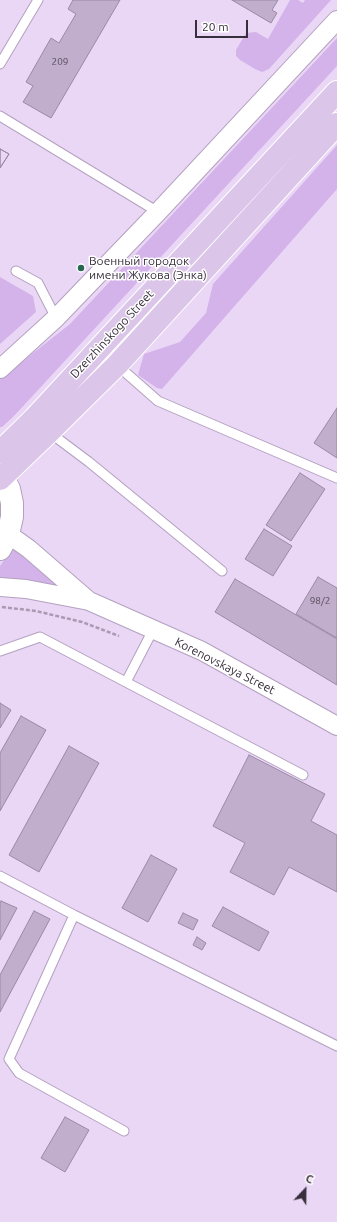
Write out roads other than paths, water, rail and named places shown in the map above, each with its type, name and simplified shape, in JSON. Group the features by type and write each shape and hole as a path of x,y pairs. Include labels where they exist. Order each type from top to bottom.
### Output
{"main road":[{"name":"Dzerzhinskogo Street","path":"0,452 34,419 337,92"},
{"name":"Dzerzhinskogo Street","path":"1,476 49,432 117,365 337,124"}],"street":[{"path":"0,369 56,318 158,212 337,20"},
{"name":"Korenovskaya Street","path":"1,476 9,489 12,502 12,517 4,541 29,549 89,601"},
{"name":"Korenovskaya Street","path":"0,587 26,589 89,601 202,652 337,726"}],"lane":[{"path":"0,64 38,0"},
{"path":"0,116 158,212"},
{"path":"16,271 38,283 56,318"},
{"path":"117,365 158,401 337,478"},
{"path":"49,432 98,469 222,571"},
{"path":"126,682 153,630"},
{"path":"0,652 40,637 303,775"},
{"path":"0,876 74,915 337,1046"},
{"path":"74,915 9,1059 19,1073 124,1131"}],"place":[{"name":"Военный городок имени Жукова (Энка)","path":"81,268"}]}
